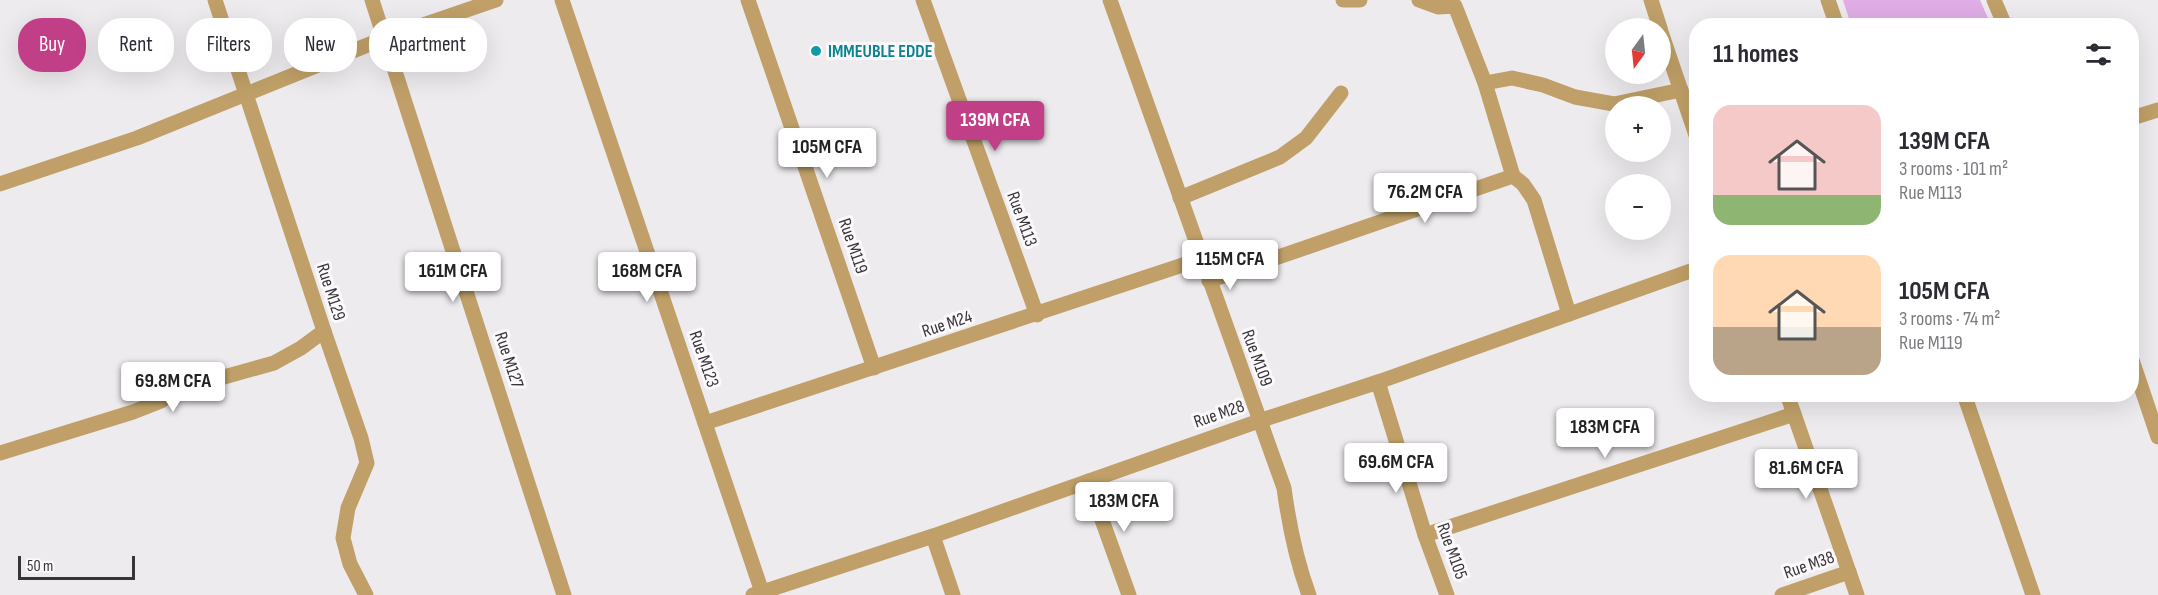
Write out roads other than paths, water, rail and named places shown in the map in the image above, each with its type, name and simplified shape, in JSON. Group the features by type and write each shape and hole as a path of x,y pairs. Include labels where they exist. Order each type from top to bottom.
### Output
{"street":[{"name":"Rue M129","path":"215,0 361,438 367,463 348,508 344,538 350,564 366,595"},
{"name":"Rue M127","path":"372,0 378,18"},
{"path":"443,18 496,0"},
{"name":"Rue M123","path":"562,0 705,423 760,594"},
{"name":"Rue M119","path":"748,0 874,368"},
{"name":"Rue M113","path":"923,0 1037,315"},
{"name":"Rue M109","path":"1110,0 1284,488 1290,531 1299,570 1309,595"},
{"path":"1343,0 1360,0"},
{"path":"1419,0 1438,7 1454,3 1485,83 1513,176 1523,184 1534,200 1569,314"},
{"path":"1651,0 1657,18"},
{"path":"1828,0 1834,18"},
{"path":"1994,0 2002,18"},
{"path":"0,184 137,138 369,44"},
{"path":"1671,61 1689,114"},
{"name":"Rue M127","path":"396,72 564,595"},
{"path":"1485,83 1512,78 1544,85 1575,97 1614,104 1681,90"},
{"path":"1180,198 1280,157 1305,138 1341,93"},
{"path":"2139,116 2158,110"},
{"path":"1209,281 1513,176"},
{"name":"Rue M24","path":"705,423 1201,259"},
{"name":"Rue M28","path":"760,594 1378,382 1689,271"},
{"path":"0,453 133,412 161,401 180,387 201,378 224,377 274,363 302,348 324,331"},
{"path":"2139,381 2158,437"},
{"name":"Rue M105","path":"1378,382 1425,535 1448,595"},
{"path":"1790,402 1857,595"},
{"path":"1967,402 2033,595"},
{"path":"1425,535 1794,414"},
{"path":"1088,481 1129,595"},
{"path":"933,536 953,595"},
{"name":"Rue M38","path":"1782,595 1849,572"}],"place":[{"name":"IMMEUBLE EDDE","path":"816,51"}]}
